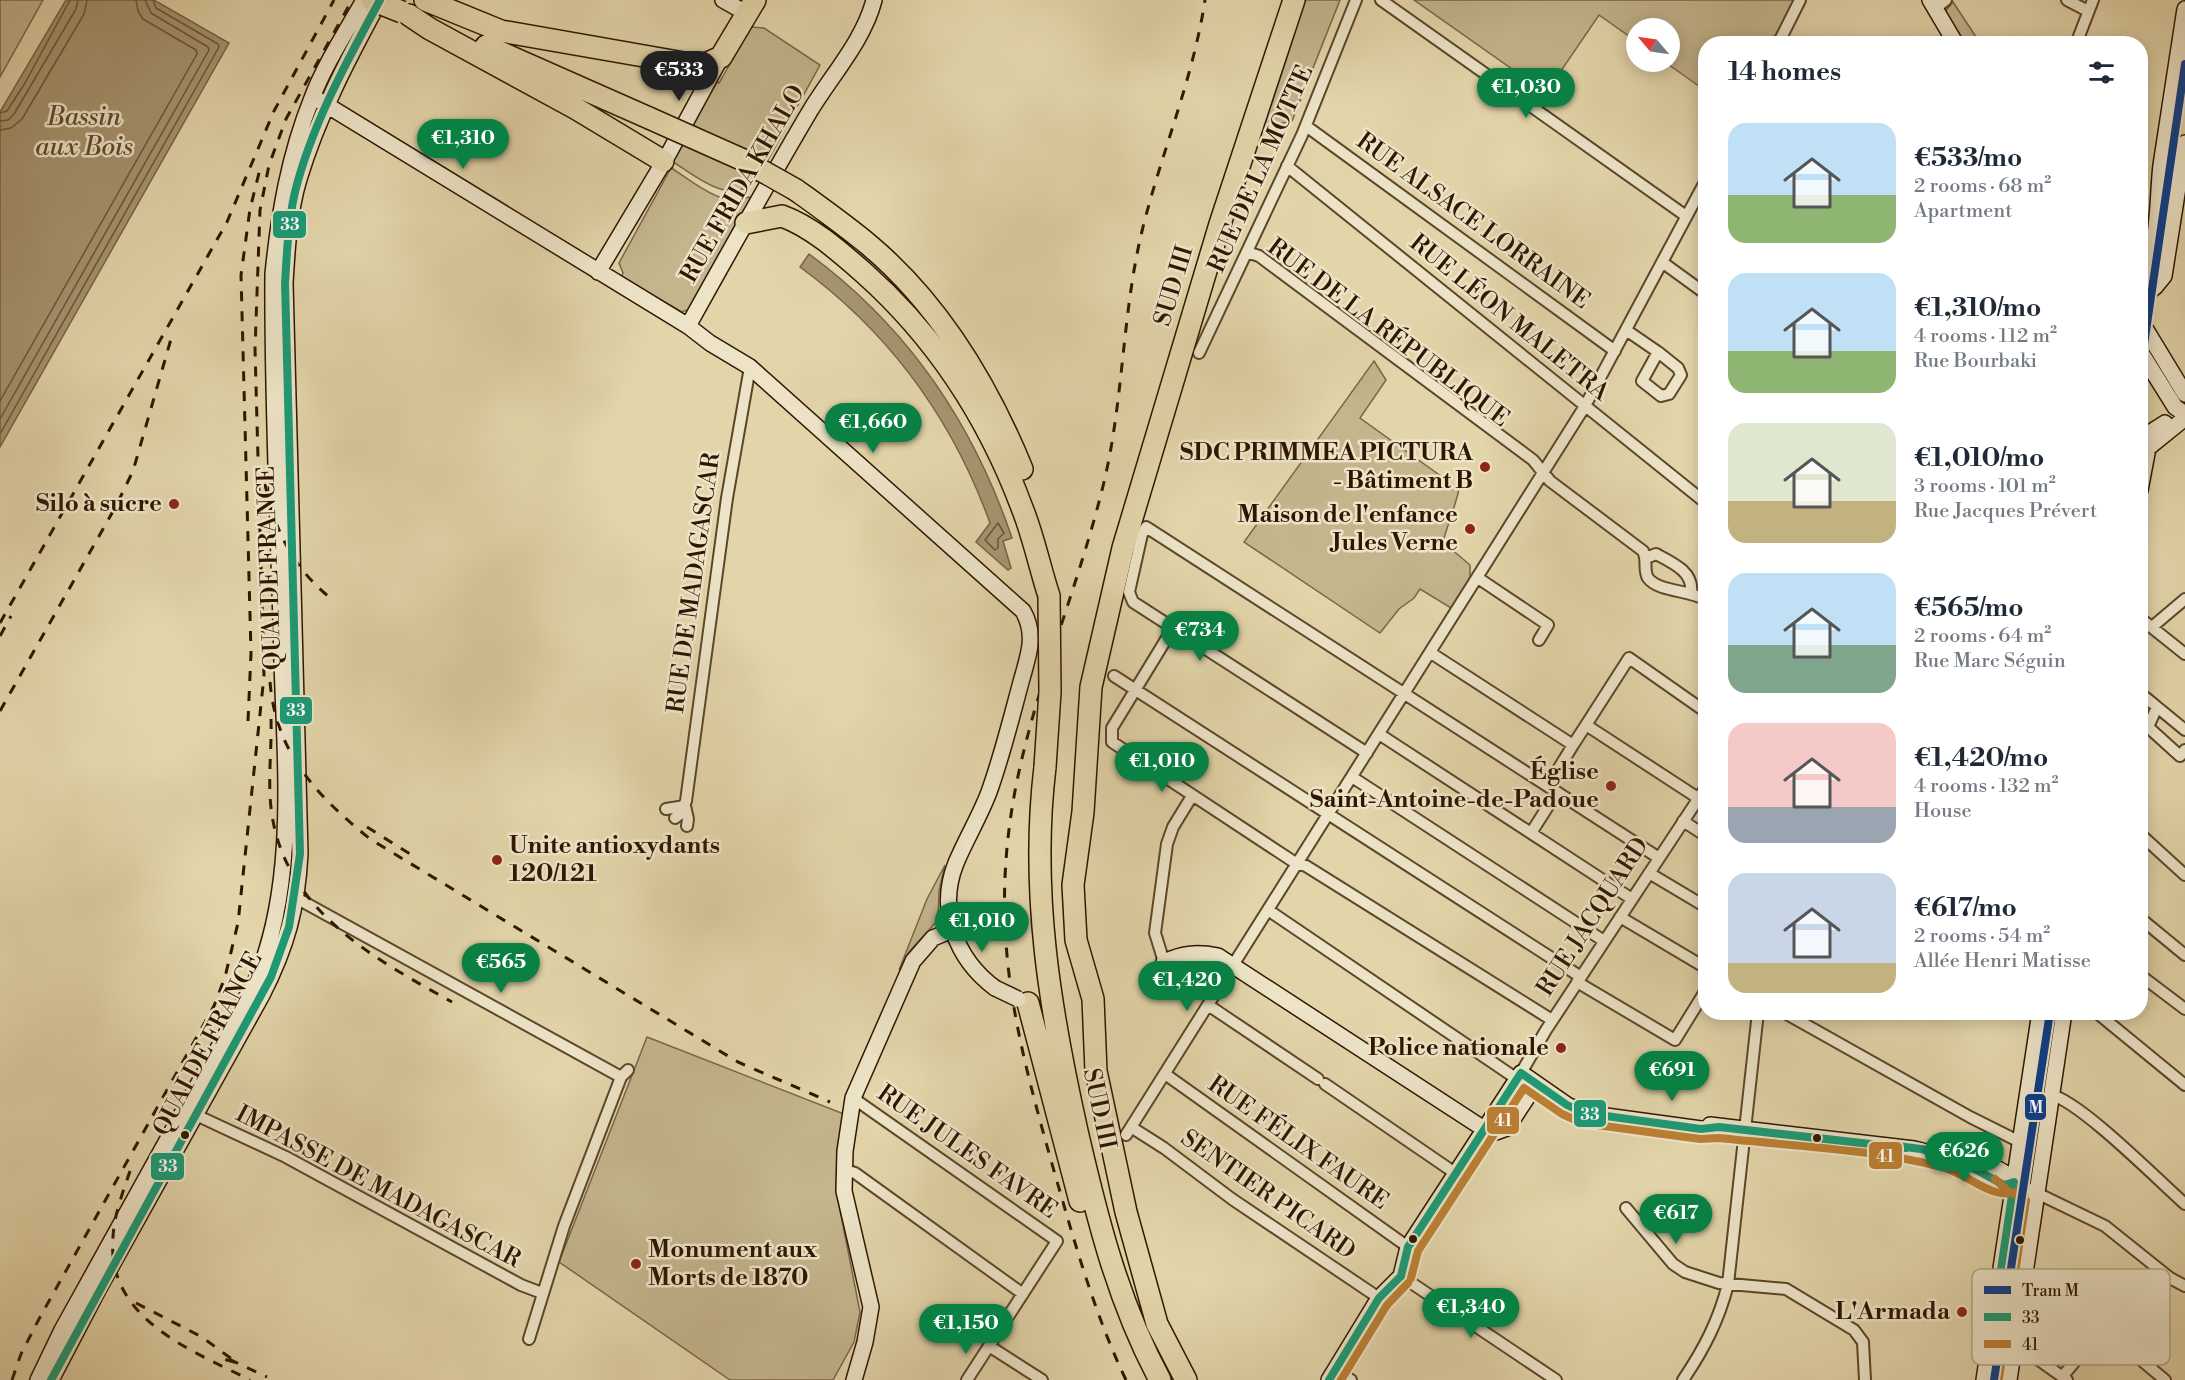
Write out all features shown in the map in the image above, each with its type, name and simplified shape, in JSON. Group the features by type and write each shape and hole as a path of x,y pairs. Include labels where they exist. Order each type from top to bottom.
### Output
{"highway":[{"path":"372,0 741,159 796,190 870,246 908,284 953,338 991,401 1022,470 1037,527 1049,596"},
{"path":"425,0 501,31 701,66 721,57 751,6"},
{"path":"1241,161 1237,153 1284,0"},
{"path":"1241,161 1294,0"},
{"path":"406,13 430,29 575,108 663,161"},
{"name":"SUD III","path":"1186,1380 1156,1324 1126,1212 1095,1071 1094,999 1076,940 1072,911 1091,687 1123,548 1158,426 1241,161"},
{"path":"746,223 755,223 774,216 791,219 842,253 880,288 950,366 981,415 1007,468 1025,516 1049,596"},
{"name":"SUD III","path":"1049,596 1050,692 1039,837 1048,990 1094,1206 1124,1304 1160,1380"},
{"path":"1023,1001 1081,1206 1105,1271 1124,1304"}],"main road":[{"name":"QUAI DE FRANCE","path":"38,1380 62,1330 256,980 269,944 279,902 283,856 284,774 273,274 283,198 294,149 312,97 364,0"},
{"name":"QUAI DE FRANCE","path":"51,1380 279,962 298,899 300,854 285,283 299,180 327,104 381,0"},
{"path":"723,0 751,6"},
{"name":"RUE FRIDA KHALO","path":"688,326 803,122 865,22 874,0"},
{"path":"1919,0 1941,36"},
{"path":"1937,3 1952,36"},
{"path":"2148,266 2185,9"},
{"path":"598,272 721,57"},
{"path":"312,97 327,104 688,326 710,343 750,367 1010,598 1029,622 1032,641 993,781 952,873 949,911 952,930 973,968 995,988 1023,1001"},
{"path":"2148,293 2164,276 2185,143"},
{"path":"2155,222 2173,224"},
{"path":"2148,333 2185,394"},
{"path":"2148,364 2175,407 2185,416 2148,439"},
{"path":"279,902 287,897 298,899 292,876 291,795 284,774"},
{"path":"854,1380 865,1342 871,1307 844,1191 853,1098 913,961 933,938 952,930"},
{"path":"1164,962 1181,954 1202,953 1218,956 1234,964 1484,1129 1496,1132 1507,1128 1536,1084"},
{"path":"2001,1269 2039,1020"},
{"path":"2026,1269 2063,1020"},
{"path":"1332,1375 1379,1298 1401,1276 1408,1247 1519,1076 1536,1084 1576,1110 1620,1117 1686,1120 1719,1127 1914,1149 1961,1161 1966,1166 2004,1185 2014,1182"},
{"path":"1984,1380 1986,1365"},
{"path":"2009,1380 2011,1365"}],"street":[{"name":"RUE DE LA MOTTE","path":"1199,353 1306,126 1356,0"},
{"path":"1381,0 1686,216"},
{"path":"1782,36 1800,0"},
{"path":"2067,0 2088,11"},
{"path":"2079,36 2093,0"},
{"name":"RUE ALSACE LORRAINE","path":"1306,126 1615,351"},
{"name":"RUE LÉON MALETRA","path":"1287,166 1698,497"},
{"path":"1165,1074 1478,578 1541,471 1585,406 1698,194"},
{"name":"RUE DE LA RÉPUBLIQUE","path":"1247,252 1259,256 1377,348 1533,460 1550,482 1643,551 1648,578 1655,584 1698,596"},
{"path":"1662,262 1698,288"},
{"path":"1626,330 1658,352"},
{"name":"RUE DE MADAGASCAR","path":"687,826 685,807 727,498 750,367"},
{"path":"1367,753 1133,602 1129,592 1142,534 1146,527 1659,858"},
{"path":"1646,558 1656,554 1690,576 1693,582 1691,593"},
{"path":"1478,578 1548,626 1539,640"},
{"path":"2152,627 2185,599"},
{"path":"2148,624 2185,654"},
{"path":"1173,628 1112,728 1112,742 1297,864 1306,866 1552,1020"},
{"path":"1431,653 1574,745"},
{"path":"1531,833 1574,745 1629,658 1698,706"},
{"path":"1114,676 1579,980 1676,1040 1698,1003"},
{"path":"2148,700 2185,730"},
{"path":"2157,707 2148,728 2180,756 2185,750"},
{"path":"1586,725 1698,798"},
{"path":"1379,734 1632,899"},
{"path":"1353,777 1604,941"},
{"path":"1164,962 1155,933 1167,844 1173,827 1192,796"},
{"name":"RUE JACQUARD","path":"1519,1076 1552,1020 1698,798"},
{"path":"666,809 685,807"},
{"path":"675,818 685,807"},
{"path":"1683,821 1698,831"},
{"path":"2148,841 2185,875"},
{"path":"1649,873 1698,902"},
{"path":"298,899 624,1074 564,1226 528,1339"},
{"path":"1268,910 1519,1076"},
{"path":"1620,917 1698,963"},
{"path":"2148,925 2185,955"},
{"path":"2148,981 2185,1009"},
{"path":"1208,1005 1455,1173"},
{"path":"1683,1380 1702,1352 1716,1323 1728,1284 1757,1020"},
{"path":"1797,1020 1970,1117 2020,1142"},
{"path":"2106,1020 2185,1085"},
{"name":"SENTIER PICARD","path":"1165,1074 1129,1131 1164,1148 1232,1199 1379,1298"},
{"name":"RUE FÉLIX FAURE","path":"1165,1074 1408,1247"},
{"path":"2051,1095 2064,1099 2096,1125 2185,1204"},
{"name":"RUE JULES FAVRE","path":"853,1098 1057,1240 1023,1294"},
{"name":"IMPASSE DE MADAGASCAR","path":"196,1115 286,1157 521,1285 542,1293"},
{"path":"845,1170 855,1173 1023,1294 967,1380"},
{"path":"2014,1182 2114,1232 2159,1269"},
{"path":"1626,1208 1673,1264 1702,1280 1786,1289 1854,1330 1863,1342 1865,1380"},
{"path":"1401,1276 1556,1380"},
{"path":"2170,1278 2185,1286"},
{"path":"989,1346 1042,1380"},
{"path":"2046,1365 2065,1378 2075,1365"},
{"path":"2147,1365 2165,1380"},
{"path":"1332,1375 1351,1380"}],"shaded area":[{"path":"0,0 43,0 0,77"},
{"path":"1301,0 1340,0 1292,121 1261,128"},
{"path":"1414,0 1795,0 1777,35 1698,36 1698,85 1679,72 1680,18 1626,18 1626,34 1599,15 1546,93"},
{"path":"1953,2 1975,36 1958,36 1944,13"},
{"path":"751,27 764,28 820,65 757,180 746,188 735,191 724,190 701,180 670,160 715,81 719,83"},
{"path":"671,168 718,197 739,200 749,197 754,200 690,309 682,312 621,277 623,273 619,263"},
{"path":"1374,361 1386,380 1360,418 1459,489 1443,542 1470,565 1470,580 1451,608 1420,589 1414,598 1399,609 1380,633 1244,542"},
{"path":"945,865 939,891 938,920 909,952 899,970 927,899"},
{"path":"2041,1020 2060,1022 2041,1147 2023,1144"},
{"path":"647,1037 844,1114 837,1195 860,1312 854,1342 833,1380 730,1380 559,1262"}],"water":[{"name":"Bassin aux Bois","path":"66,0 154,0 229,43 0,447 0,112"},
{"path":"809,254 877,313 933,380 978,455 996,496 1012,538 1003,541 1011,568 1008,570 976,542 990,523 975,485 937,413 890,349 862,320 800,267"}],"railway":[{"path":"0,623 227,222 274,111 334,0"},
{"path":"12,1380 21,1354 39,1319 214,1006 225,977 238,923 264,676 255,349 260,210 269,165 286,119 352,0"},
{"path":"1126,1380 1087,1280 1029,1080 1011,987 1006,941 1007,844 1015,791 1034,713 1104,482 1116,419 1136,259 1143,227 1193,58 1205,0"},
{"path":"248,721 251,653 241,275 250,209 260,169"},
{"path":"0,711 116,506 133,471 173,332"},
{"path":"265,484 274,517 288,548 308,576 333,600"},
{"path":"0,636 11,616"},
{"path":"270,682 281,730 302,771 332,806 370,839 738,1062 830,1102"},
{"path":"271,719 272,815 281,849 296,879 315,905 365,950 452,1002"},
{"path":"367,827 410,854"},
{"path":"130,1171 117,1212 113,1237 114,1265 123,1290 138,1310 157,1328 203,1357 250,1380"},
{"path":"136,1303 202,1337 237,1363 217,1357"},
{"path":"229,1359 267,1377"}],"tram line":[{"name":"M","path":"2148,317 2185,64"},
{"name":"M","path":"2011,1269 2049,1020"},
{"name":"M","path":"1994,1380 1996,1365"}],"transit line":[{"name":"33","path":"51,1380 271,977 289,927 300,854 285,283 288,237 295,192 311,142 331,93 380,0"},
{"name":"33","path":"1401,1276 1408,1247 1521,1073 1567,1105 1584,1113 1701,1129 1719,1127 1906,1148"},
{"name":"41","path":"1411,1278 1418,1251 1524,1088 1562,1114 1582,1123 1700,1139 1719,1138 1887,1156 1942,1167 1997,1192 2017,1192"},
{"name":"33","path":"1881,1144 1921,1149 1951,1156 2004,1185 2014,1182 2001,1269"},
{"name":"41","path":"1995,1179 2008,1191 2026,1200 2016,1269"},
{"name":"33","path":"1329,1380 1379,1298 1401,1276"},
{"name":"41","path":"1341,1380 1387,1305 1408,1283"},
{"name":"41","path":"1999,1378 2001,1365"}],"place":[{"name":"SDC PRIMMEA PICTURA - Bâtiment B","path":"1485,467"},
{"name":"Silo à sucre","path":"174,504"},
{"name":"Maison de l'enfance Jules Verne","path":"1470,529"},
{"name":"Église Saint-Antoine-de-Padoue","path":"1611,786"},
{"name":"Unite antioxydants 120/121","path":"497,860"},
{"name":"Police nationale","path":"1561,1048"},
{"name":"Monument aux Morts de 1870","path":"636,1264"},
{"name":"L'Armada","path":"1962,1312"}]}
